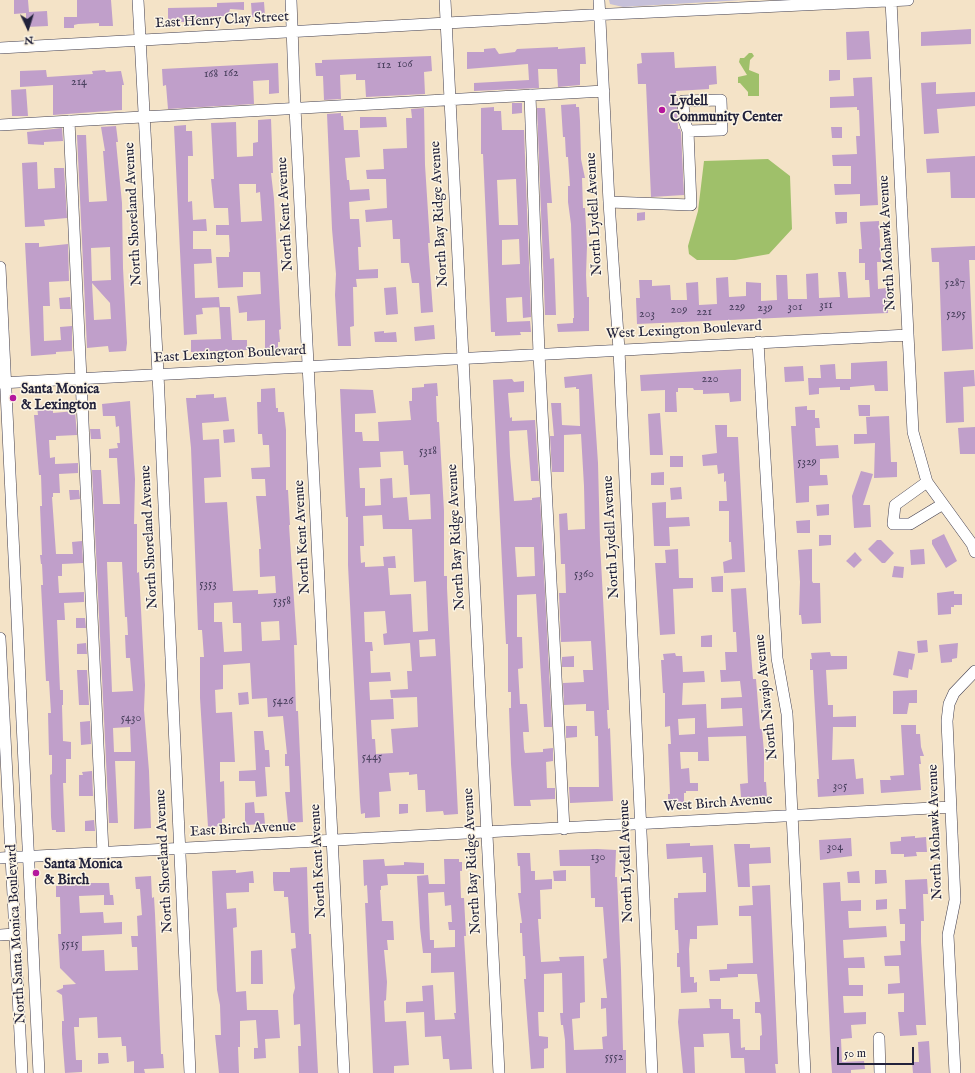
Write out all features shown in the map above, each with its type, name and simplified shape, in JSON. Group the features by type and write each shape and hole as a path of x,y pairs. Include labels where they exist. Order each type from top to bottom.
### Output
{"street":[{"name":"North Shoreland Avenue","path":"138,0 158,374 190,1073"},
{"name":"North Kent Avenue","path":"291,0 295,108 334,841 344,1073"},
{"name":"North Bay Ridge Avenue","path":"445,0 499,1073"},
{"name":"North Lydell Avenue","path":"599,0 609,202 619,350 652,1073"},
{"name":"East Henry Clay Street","path":"0,48 446,24 600,14 908,0"},
{"name":"North Mohawk Avenue","path":"891,1 913,432 927,482 972,544 975,552"},
{"path":"0,125 604,91"},
{"path":"530,95 539,354 564,829"},
{"path":"69,121 103,853"},
{"path":"609,202 691,205 688,131"},
{"name":"North Santa Monica Boulevard","path":"0,267 3,383 39,1073"},
{"name":"West Lexington Boulevard","path":"462,358 908,335"},
{"name":"North Navajo Avenue","path":"758,342 777,658 787,714 805,1073"},
{"name":"East Lexington Boulevard","path":"3,383 462,358"},
{"path":"927,482 895,506 893,524 910,524 943,504"},
{"name":"North Santa Monica Boulevard","path":"0,638 6,858 15,934 22,1073"},
{"name":"North Mohawk Avenue","path":"955,1073 948,934 954,900 947,722 949,704 954,694 975,671"},
{"name":"West Birch Avenue","path":"487,833 791,814 951,807"},
{"name":"East Birch Avenue","path":"6,858 487,833"},
{"path":"0,935 15,934"},
{"path":"879,1038 880,1073"}],"shaded area":[{"path":"609,0 743,0 623,7 610,4"}],"green space":[{"path":"749,53 752,53 754,56 750,60 749,70 759,74 759,96 748,96 748,92 740,83 738,83 738,77 747,75 739,62 740,58 744,58"},
{"path":"768,159 790,176 792,229 769,254 735,260 697,260 689,254 688,246 698,211 704,161"}],"building":[{"path":"14,0 28,0 29,12 47,11 48,26 26,27 26,13 14,14"},
{"path":"77,0 111,0 113,26 99,26 99,23 78,24 74,25 74,28 64,28 64,17 77,17"},
{"path":"244,2 244,10 230,9 228,16 208,17 208,20 191,22 168,22 168,8 217,7 217,3"},
{"path":"264,2 265,16 252,17 251,3"},
{"path":"971,29 971,44 921,46 921,32"},
{"path":"869,31 871,59 847,60 846,32"},
{"path":"558,47 558,49 585,47 586,64 580,64 580,85 558,87 557,69 538,69 539,88 474,91 474,83 529,80 528,64 467,69 467,52 484,52 484,49 495,48 499,54 515,52 517,49"},
{"name":"Lydell Community Center","path":"674,52 675,68 716,66 717,84 709,85 709,89 676,91 678,129 680,129 681,132 684,195 651,197 646,84 638,84 637,64 642,63 641,53"},
{"path":"431,56 432,71 424,72 425,94 366,97 365,80 356,80 356,74 340,75 341,99 324,100 323,76 316,76 315,63 322,63 322,60"},
{"path":"278,63 279,93 269,94 269,80 253,81 254,104 168,109 166,85 163,86 162,69"},
{"path":"46,70 47,77 93,74 92,71 121,71 124,85 122,85 122,110 53,115 53,85 20,87 20,71"},
{"path":"829,70 840,70 840,80 829,81"},
{"path":"872,77 878,205 860,206 860,194 835,195 834,184 851,184 851,166 833,166 832,155 857,154 856,136 860,136 859,110 857,110 857,107 830,108 830,97 854,96 853,78"},
{"path":"936,82 936,94 975,92 975,106 937,109 939,133 924,134 921,83"},
{"path":"26,89 28,116 12,116 11,90"},
{"path":"512,103 522,103 522,113 512,114"},
{"path":"576,104 576,107 579,107 581,159 585,178 582,178 583,208 585,208 587,246 586,275 587,297 589,297 589,331 558,332 557,324 573,323 574,318 571,224 568,202 568,186 570,186 568,157 566,157 565,137 563,137 561,105"},
{"path":"494,107 494,111 501,111 502,130 524,130 531,317 523,318 522,297 506,298 507,322 530,321 531,332 520,332 521,335 495,336 495,332 491,332 483,154 481,154 481,108","holes":["516,179 518,225 499,225 497,180","519,239 520,264 502,265 502,240"]},
{"path":"424,108 425,165 430,243 428,243 433,312 421,313 419,283 412,283 409,263 401,263 400,239 393,239 392,220 366,222 365,210 387,208 386,179 367,179 366,170 384,169 383,149 407,148 406,118 412,118 411,109"},
{"path":"537,108 545,108 552,203 547,203 550,259 554,258 556,315 545,315"},
{"path":"341,113 341,116 343,116 344,130 358,130 360,157 345,158 347,180 349,180 350,190 369,189 370,200 349,202 350,219 359,219 361,247 358,247 359,270 378,269 378,278 356,279 357,287 353,287 354,326 350,327 351,346 338,346 335,295 336,274 332,229 327,114"},
{"path":"360,117 386,117 387,127 360,128"},
{"path":"271,119 273,173 271,173 274,199 281,329 279,330 280,342 278,342 278,349 265,350 265,320 247,321 247,312 239,313 237,296 261,294 260,272 243,272 243,287 218,288 216,257 229,257 230,252 229,235 216,235 216,225 229,225 228,208 214,208 211,179 214,179 211,123 236,122 237,157 253,156 253,143 258,142 258,120","holes":["239,184 256,184 256,193 260,192 262,221 241,222"]},
{"path":"186,125 186,131 192,131 193,156 188,156 188,202 192,201 193,220 206,219 207,231 193,231 193,249 211,249 212,263 194,264 195,298 219,297 220,307 202,308 203,314 196,315 197,334 184,335 174,126"},
{"path":"116,126 118,142 116,142 122,203 123,268 127,343 126,351 109,352 108,346 87,348 77,135 86,135 89,202 107,201 103,151 105,151 101,127","holes":["110,247 111,280 92,281 91,248","92,283 110,303 111,319 94,320"]},
{"path":"831,127 842,127 842,138 832,138"},
{"path":"62,128 63,141 44,142 44,145 28,144 27,132"},
{"path":"975,156 975,198 951,198 950,172 927,173 926,159"},
{"path":"37,162 38,189 55,188 54,168 64,168 67,218 44,220 45,226 25,227 22,163"},
{"path":"645,212 645,220 637,221 637,213"},
{"path":"835,212 847,212 847,223 836,224"},
{"path":"879,221 881,262 877,262 878,289 887,288 888,313 637,324 636,298 640,298 639,280 652,280 652,286 670,285 671,300 687,300 686,283 698,282 699,305 717,304 716,278 728,277 729,297 746,296 746,282 761,283 761,301 777,300 776,275 787,275 788,299 807,299 806,274 818,273 819,298 840,297 838,272 846,272 848,298 870,297 869,280 865,280 865,263 859,263 859,249 862,249 860,222"},
{"path":"25,243 39,243 39,247 68,244 69,281 49,282 50,306 43,306 44,341 61,340 60,327 72,326 72,351 31,356"},
{"path":"975,246 975,260 969,260 973,349 942,351 939,262 932,262 931,248"},
{"path":"396,287 398,314 386,315 384,288"},
{"path":"70,297 71,309 60,309 59,298"},
{"path":"219,307 230,307 232,340 247,340 247,350 191,352 191,340 221,339"},
{"path":"434,325 435,339 415,341 414,327"},
{"path":"384,331 384,333 396,332 397,342 375,342 374,332"},
{"path":"887,361 888,391 875,391 874,385 850,387 850,390 840,390 840,387 819,388 819,394 809,395 808,378 821,378 820,365 835,364 836,379 851,379 851,363"},
{"path":"803,366 804,381 785,382 784,367"},
{"path":"741,369 741,401 730,402 729,393 703,394 703,390 678,388 678,392 676,392 677,412 665,412 665,390 641,391 640,375"},
{"path":"974,370 975,386 963,387 964,422 946,423 944,372"},
{"path":"592,374 598,463 600,543 609,710 607,710 608,729 610,728 613,801 570,803 569,787 599,787 598,736 595,736 594,711 586,711 586,704 564,705 563,683 584,682 583,670 593,670 591,641 561,642 559,593 566,593 565,564 561,564 559,514 567,513 568,530 585,529 584,486 581,434 564,435 564,472 552,472 550,436 554,436 551,403 561,403 562,425 580,426 579,389 576,389 576,387 565,388 564,377"},
{"path":"512,379 514,382 524,381 524,392 508,393 510,418 512,417 512,421 535,420 539,481 531,481 527,430 509,431 514,501 532,500 532,498 540,497 552,727 544,727 536,594 517,595 517,637 522,637 523,668 518,669 520,704 527,704 529,732 523,732 525,753 543,752 543,749 553,748 553,761 546,762 547,788 555,788 555,799 530,800 531,806 514,806 509,708 511,708 511,692 508,692 508,644 506,644 493,380","holes":["515,547 534,547 535,576 517,577"]},
{"path":"437,383 437,422 439,422 444,511 444,576 447,576 458,814 444,815 443,811 426,812 425,790 418,790 417,774 409,775 409,772 389,773 391,791 379,792 380,817 365,818 365,813 361,814 360,802 348,565 348,517 346,517 340,389 373,390 376,413 355,414 355,432 362,432 363,441 379,441 378,422 411,420 409,401 412,401 412,388 424,387 424,384","holes":["403,451 404,465 408,465 410,495 430,494 431,519 409,520 407,497 393,498 392,478 380,479 381,505 365,506 365,488 360,488 359,468 381,467 380,452","382,515 383,529 412,529 414,582 426,581 428,631 413,632 411,594 390,595 388,568 396,568 395,556 383,557 384,566 365,567 365,562 361,563 360,546 364,546 363,516","385,611 387,633 383,634 384,645 410,643 412,671 407,671 408,689 390,690 391,698 417,697 418,727 391,729 393,753 376,754 375,739 372,739 371,720 394,719 393,699 370,700 369,682 391,681 390,672 371,673 370,651 373,651 372,642 365,642 364,612","435,639 436,656 420,657 419,640"]},
{"path":"275,388 276,408 278,408 278,412 284,412 286,430 286,490 288,490 297,645 294,645 296,711 298,711 303,822 288,823 285,792 290,792 289,766 285,766 285,754 287,754 283,716 268,717 267,698 252,699 250,663 223,665 223,689 215,690 216,713 232,712 235,762 220,762 220,782 224,781 225,818 222,819 222,826 208,827 200,698 200,657 204,657 202,630 198,630 191,448 186,398 196,398 196,395 214,394 214,398 226,397 229,421 202,423 203,440 219,439 221,477 204,478 205,503 227,502 233,591 258,590 258,594 276,593 275,576 260,577 259,549 261,549 256,496 266,496 265,479 252,479 251,468 270,467 269,445 263,445 262,434 258,434 257,402 261,402 261,389","holes":["232,602 233,623 241,623 242,651 224,652 222,622 214,622 214,603","279,621 280,640 262,641 261,622"]},
{"path":"130,401 135,479 134,524 137,524 137,573 139,572 145,685 144,710 149,771 151,828 134,829 135,761 115,761 118,823 109,823 92,470 101,470 103,504 120,504 117,458 109,458 109,449 118,448 117,443 120,443 119,426 116,427 115,416 103,416 102,404","holes":["107,562 122,562 125,617 127,617 128,635 125,635 126,658 130,658 133,691 112,692","130,727 131,752 114,752 113,728"]},
{"path":"53,405 53,413 75,411 77,435 56,436 56,440 49,440 50,458 55,457 55,464 78,463 78,473 59,474 60,493 53,493 52,497 56,554 73,554 72,542 82,541 83,563 62,564 62,576 58,576 59,593 84,592 84,602 64,603 65,620 57,620 60,690 63,690 63,741 71,742 71,759 66,759 66,783 63,783 65,832 56,832 56,830 52,830 51,817 50,775 52,774 52,755 49,755 48,713 51,713 49,681 46,681 41,585 43,585 42,564 40,555 42,555 40,506 42,506 41,475 39,475 34,415 38,415 37,406"},
{"path":"858,405 870,405 870,416 859,416"},
{"path":"807,406 807,410 815,410 815,418 819,418 820,428 815,428 816,446 838,445 839,458 820,459 820,475 827,475 828,485 809,486 809,502 796,503 791,426 796,426 795,407"},
{"path":"660,413 663,455 650,455 648,414"},
{"path":"889,416 891,462 897,462 897,477 874,478 875,443 854,444 854,434 867,434 866,417"},
{"path":"715,425 727,425 727,437 738,437 745,572 724,573 723,562 732,559 731,542 729,542 729,511 719,511 719,501 727,501 726,481 724,482 724,473 718,474 717,465 703,466 702,455 717,453"},
{"path":"975,427 975,454 960,454 958,428"},
{"path":"90,429 100,429 101,439 91,439"},
{"path":"234,429 235,442 224,443 223,430"},
{"path":"670,456 683,456 683,467 670,467"},
{"path":"861,471 873,474 863,505 870,505 871,527 854,528 852,496"},
{"path":"664,472 664,485 651,485 651,473"},
{"path":"681,487 682,499 671,500 670,488"},
{"path":"69,490 79,490 80,499 70,500"},
{"path":"666,502 666,518 689,517 690,526 669,527 670,546 654,546 652,503"},
{"path":"829,504 829,515 817,516 816,505"},
{"path":"810,520 810,533 797,533 796,521"},
{"path":"944,534 957,561 946,568 932,544 932,540"},
{"path":"819,535 831,535 831,545 819,546"},
{"path":"877,540 881,540 894,553 885,563 882,563 868,549"},
{"path":"678,549 679,578 693,578 693,588 673,589 675,634 660,635 655,563 666,563 665,550"},
{"path":"812,549 812,581 813,583 820,583 821,623 802,624 801,615 799,615 800,582 798,550"},
{"path":"924,549 925,564 911,565 910,550"},
{"path":"855,552 862,560 854,568 846,561"},
{"path":"894,566 904,567 903,578 892,577"},
{"path":"723,576 723,592 712,592 711,577"},
{"path":"746,588 753,679 756,679 760,729 762,729 764,782 766,782 767,797 741,797 740,784 748,783 746,736 708,737 709,761 698,761 698,752 680,752 681,769 689,768 690,783 698,783 698,791 686,791 686,793 684,793 684,803 668,804 668,794 670,794 668,744 671,744 670,726 665,727 665,693 663,693 661,660 664,660 663,654 675,653 676,656 682,656 683,672 704,671 705,682 683,683 682,705 706,704 707,728 743,726 742,708 721,709 721,698 742,697 740,681 721,682 720,670 726,670 725,652 737,652 736,632 733,632 731,589","holes":["695,718 695,734 679,735 678,719"]},
{"path":"954,591 954,594 962,594 962,605 954,605 954,607 951,607 951,614 938,615 937,593"},
{"path":"76,618 85,618 86,628 76,628"},
{"path":"712,635 712,647 701,647 701,636"},
{"path":"927,640 928,652 918,653 917,641"},
{"path":"86,643 87,654 77,654 77,644"},
{"path":"958,643 957,658 952,659 952,662 941,663 939,645"},
{"path":"898,651 915,654 912,670 909,669 908,678 893,675"},
{"path":"830,652 831,656 847,656 847,669 826,670 828,705 833,705 833,717 856,716 856,727 833,727 832,760 854,759 856,779 863,778 864,794 818,797 817,779 819,779 813,670 810,670 810,659 812,659 811,653"},
{"path":"574,656 574,667 562,667 562,657"},
{"path":"77,670 87,670 89,705 79,705"},
{"path":"917,690 917,703 909,703 907,714 893,714 893,691"},
{"path":"248,692 249,704 239,705 238,693"},
{"path":"90,721 91,744 81,745 80,722"},
{"path":"901,725 916,725 916,734 920,734 921,747 924,756 920,756 921,764 919,764 921,790 881,793 880,780 891,780 890,776 904,775"},
{"path":"566,726 577,726 577,737 566,738"},
{"path":"254,731 263,731 265,750 269,750 270,767 265,767 267,796 256,797 255,781 239,781 239,771 256,770"},
{"path":"92,771 93,796 79,796 79,775 83,775 82,772"},
{"path":"254,802 255,813 264,813 265,824 245,825 245,803"},
{"path":"399,804 408,804 408,813 399,814"},
{"path":"94,820 95,831 85,831 85,821"},
{"path":"915,836 915,838 926,837 927,852 916,852 917,856 904,857 904,854 891,854 890,842 901,841 901,837"},
{"path":"851,838 852,856 820,860 819,840"},
{"path":"690,843 690,846 713,845 718,925 697,926 697,939 690,939 689,949 690,977 694,977 694,983 697,982 697,992 681,993 680,967 677,967 677,953 679,953 678,930 675,930 674,898 678,898 678,893 706,892 706,873 703,873 702,857 667,859 666,844"},
{"path":"734,844 750,844 750,848 770,847 771,863 749,864 750,887 738,887"},
{"path":"559,850 616,850 615,877 617,877 623,1050 626,1050 626,1073 566,1073 565,1040 563,1025 561,1025 560,1013 563,1013 562,973 544,974 544,1012 538,1012 539,1036 548,1037 548,1048 544,1049 544,1068 531,1069 524,979 526,979 525,956 523,956 522,933 520,933 520,923 522,923 518,893 521,893 520,866 518,866 517,853 530,853 531,871 535,871 535,880 552,879 552,889 540,890 541,919 538,919 541,962 560,961 559,957 584,956 585,1002 580,1003 580,1018 572,1019 574,1050 603,1049 602,1037 607,1036 606,1008 601,1009 601,998 607,998 603,959 607,958 603,907 595,907 595,898 591,898 590,866 560,866"},
{"path":"384,859 385,866 404,865 404,862 424,863 424,874 387,874 388,885 381,886 382,921 393,921 394,940 387,940 388,950 384,950 387,982 386,1000 384,1001 385,1022 406,1021 409,1065 394,1066 394,1073 373,1073 365,903 368,903 367,885 364,886 363,860"},
{"path":"444,859 459,859 459,862 462,862 462,871 460,871 461,898 464,898 466,936 464,936 472,1069 450,1070 449,1059 443,1059 441,1036 425,1037 424,1012 406,1013 406,1002 423,1001 422,986 433,985 435,1020 455,1019 454,972 431,973 431,953 423,953 417,876 428,875 429,884 445,884","holes":["444,892 445,906 451,905 452,922 448,922 449,930 455,930 455,947 434,948 434,940 430,940 428,893"]},
{"path":"307,867 309,934 311,934 318,1073 299,1073 298,1046 301,1046 300,1024 294,1025 293,995 295,988 291,949 296,948 295,933 291,933 288,897 284,897 284,891 274,891 273,882 273,872 290,872 290,868"},
{"path":"236,870 236,873 253,871 254,883 249,883 249,892 226,893 227,909 236,908 237,927 233,928 236,992 246,991 247,1010 278,1010 280,1038 265,1039 266,1058 254,1059 254,1048 258,1048 256,1020 240,1021 240,1047 238,1047 239,1073 219,1073 215,1035 221,1035 220,1005 217,990 212,871"},
{"path":"566,870 566,881 554,881 553,871"},
{"path":"875,870 886,870 887,883 875,884"},
{"path":"859,871 860,883 848,883 847,872"},
{"path":"151,876 152,898 154,897 155,914 161,1054 163,1054 164,1068 144,1069 145,1073 134,1073 134,1061 127,1062 126,1046 122,1046 121,1037 98,1038 97,1017 79,1018 79,1027 74,1027 76,1060 82,1060 82,1072 65,1073 62,1034 62,1021 64,1021 62,995 56,991 63,988 63,985 76,984 60,968 58,934 61,934 60,897 56,897 56,886 66,885 65,883 109,883 110,895 113,895 114,905 104,905 104,895 79,896 80,913 103,912 104,923 122,922 122,934 82,936 82,951 104,950 105,971 138,970 137,947 132,947 131,936 138,936 137,916 142,915 140,889 136,889 135,877"},
{"path":"927,879 928,894 923,894 924,921 921,921 926,1025 916,1025 917,1035 900,1036 898,1012 904,1012 904,993 888,994 888,984 900,983 899,966 885,966 884,956 901,955 900,941 905,941 905,924 900,924 899,909 906,909 905,880"},
{"path":"840,882 841,901 861,900 861,911 848,911 849,928 886,926 887,937 843,940 844,958 864,957 865,968 848,968 849,985 863,985 863,996 843,996 844,1013 866,1012 866,1024 851,1025 852,1038 841,1039 842,1062 864,1061 865,1069 851,1070 851,1073 832,1073 831,1060 823,883"},
{"path":"770,885 778,1064 775,1064 776,1073 745,1073 744,1058 731,1058 729,1033 703,1034 704,1047 694,1047 695,1073 683,1073 678,1022 679,1009 710,1008 709,999 721,999 721,1009 733,1009 733,1019 740,1019 741,1048 745,1047 745,1050 760,1050 760,1036 762,1035 761,1015 760,1013 755,1013 755,1002 760,1002 757,974 738,974 738,977 720,978 720,981 710,981 709,970 727,969 727,964 753,963 751,916 739,916 739,906 753,905 752,886"},
{"path":"887,899 887,909 876,910 876,900"},
{"path":"262,950 263,984 251,984 251,951"},
{"path":"929,1041 931,1073 913,1073 912,1062 919,1062 918,1042"},
{"path":"98,1053 108,1053 109,1063 98,1064"}],"place":[{"name":"Lydell Community Center","path":"662,110"},
{"name":"Santa Monica & Lexington","path":"13,398"},
{"name":"Santa Monica & Birch","path":"36,873"}]}
